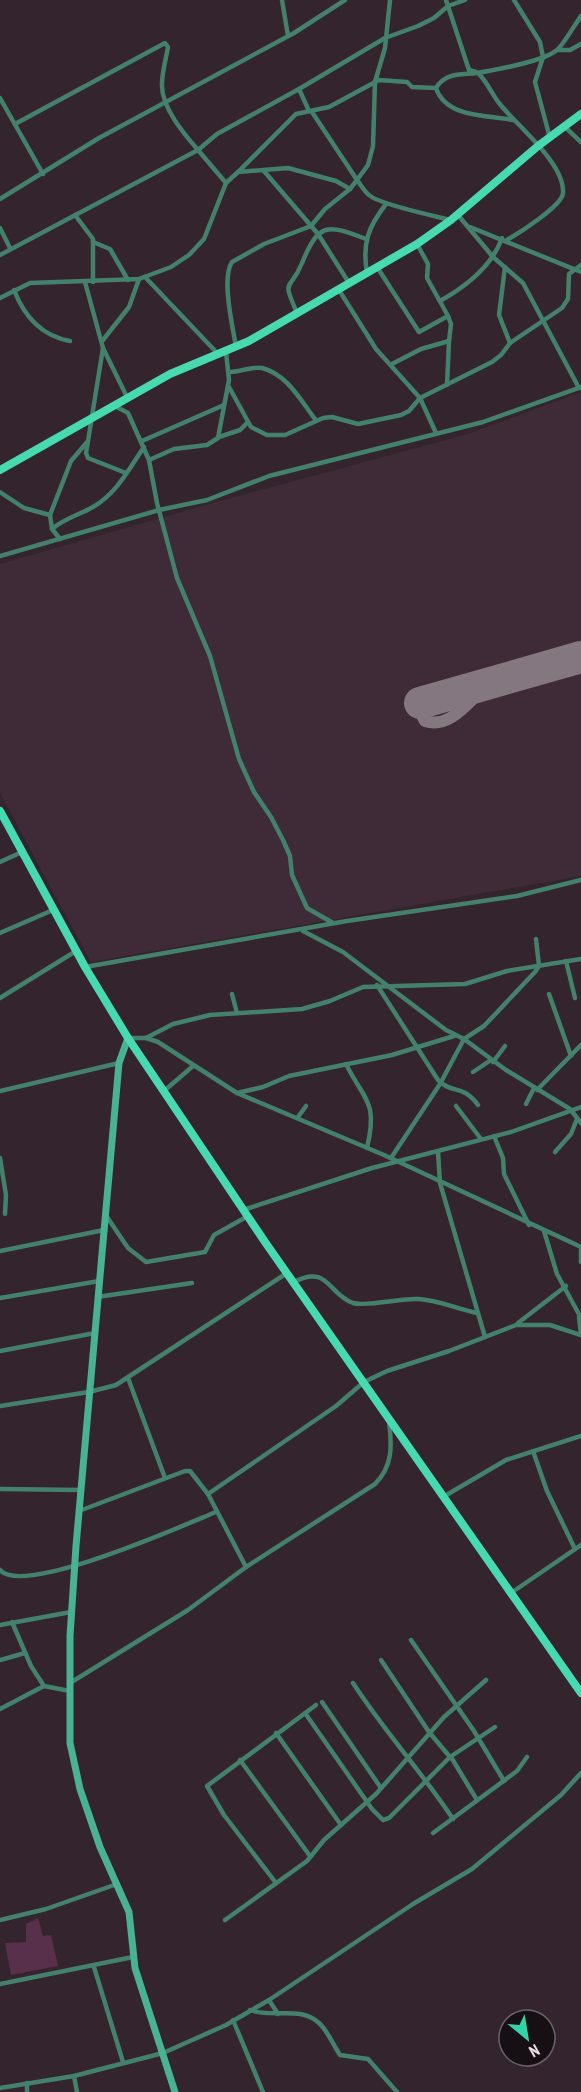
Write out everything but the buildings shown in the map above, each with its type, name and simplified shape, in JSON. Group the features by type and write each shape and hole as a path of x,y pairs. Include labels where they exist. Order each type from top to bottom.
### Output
{"main road":[{"path":"0,470 170,374 236,347 417,244 451,220 538,146 581,114"},
{"path":"0,813 85,967 128,1038 245,1213 581,1693"}],"street":[{"path":"282,0 288,36"},
{"path":"0,199 99,138 288,36 345,0"},
{"path":"236,347 229,294 229,266 234,260 264,244 311,226 325,209 350,189 368,165 372,146 375,82 385,38 390,0"},
{"path":"440,301 468,282 493,257 504,239 538,219 563,194 556,172 538,146 513,120 478,73 469,70 446,0"},
{"path":"0,255 198,150 217,134 385,38 434,18 448,6 465,0"},
{"path":"514,0 540,42 543,57 535,82 550,138"},
{"path":"558,50 581,16"},
{"path":"15,124 165,43 168,47 161,85 167,102 176,121 226,183"},
{"path":"436,88 445,78 457,73 478,73 543,57 558,50 570,50 581,44"},
{"path":"0,298 30,283 128,280 142,278 179,262 197,247 210,227 226,183 296,114 329,106 375,82 406,82 412,87 436,88"},
{"path":"436,88 441,99 460,112 513,120"},
{"path":"299,89 311,111 369,196 386,204 414,209 451,220"},
{"path":"0,98 43,174"},
{"path":"565,127 581,142"},
{"path":"238,172 288,168 336,181 350,189"},
{"path":"264,171 318,234 350,284"},
{"path":"367,273 364,254 366,240 370,227 386,204"},
{"path":"0,556 159,510 216,497 246,483 269,476 483,422 580,388 523,283 493,257 458,214"},
{"path":"75,215 92,236 93,282"},
{"path":"470,227 581,272"},
{"path":"0,228 10,248"},
{"path":"297,313 288,292 288,283 301,266 311,242 318,234 342,228 366,240"},
{"path":"93,242 110,249 128,280"},
{"path":"417,244 428,264 427,278 451,324 447,385"},
{"path":"229,387 247,423 263,434 285,435 315,420 332,417 348,423 374,422 401,416 420,398 492,362 510,343 558,312 568,299 568,274 581,265"},
{"path":"377,267 419,332 448,316"},
{"path":"505,267 499,315 510,343"},
{"path":"103,340 129,307 142,278"},
{"path":"142,278 223,353 230,372 219,437"},
{"path":"85,282 103,340 86,453 88,458 126,473"},
{"path":"14,290 24,314 56,338 70,341"},
{"path":"339,290 376,350 392,364 420,398 436,433"},
{"path":"392,364 422,349 449,341"},
{"path":"103,348 127,397"},
{"path":"230,372 262,368 278,376 295,391 315,420"},
{"path":"113,405 128,413 149,460 159,510 180,587 210,656 238,759 254,792 272,817 283,840 290,856 292,875 305,905 333,923"},
{"path":"52,528 65,519 97,504 116,489 143,444 224,405"},
{"path":"149,460 174,449 207,445 219,437 240,430 247,423"},
{"path":"60,539 52,528 50,515 71,460 88,441"},
{"path":"0,492 24,508 50,515"},
{"path":"0,862 22,852"},
{"path":"85,967 302,931 333,923 517,896 581,880"},
{"path":"0,933 53,910"},
{"path":"302,931 342,952 454,1036 464,1039 492,1061 570,1109 579,1121 555,1152"},
{"path":"391,1158 440,1084 464,1039 484,1026 538,966 536,939"},
{"path":"0,998 76,951"},
{"path":"146,1038 173,1024 210,1015 302,1009 330,1001 363,987 377,985 448,986 581,959"},
{"path":"566,961 575,998"},
{"path":"377,985 440,1084 467,1092 478,1105"},
{"path":"232,994 237,1013"},
{"path":"549,994 571,1056"},
{"path":"237,1093 263,1087 289,1076 417,1047 454,1036"},
{"path":"174,2092 133,1957 129,1912 99,1847 70,1747 71,1612 79,1511 119,1063 128,1038 146,1038 158,1042 237,1093 391,1158 581,1249 581,1262"},
{"path":"526,1104 535,1089 581,1045"},
{"path":"472,1071 492,1061 506,1046"},
{"path":"0,1091 119,1063"},
{"path":"346,1064 371,1106 373,1125 368,1148"},
{"path":"164,1091 193,1066"},
{"path":"298,1117 306,1106"},
{"path":"456,1106 473,1125 481,1139"},
{"path":"105,1215 128,1248 146,1262 205,1252 214,1235 245,1213 297,1191 396,1161 494,1136 581,1107"},
{"path":"494,1136 503,1158 504,1174 529,1225"},
{"path":"438,1152 440,1183 485,1337"},
{"path":"0,1158 6,1195 5,1214"},
{"path":"0,1251 104,1230"},
{"path":"516,1324 550,1325 581,1335 580,1317 566,1286 557,1274 544,1231"},
{"path":"0,1406 89,1392 128,1378 287,1273"},
{"path":"294,1282 306,1276 320,1278 330,1283 342,1297 354,1303 426,1300 477,1313"},
{"path":"0,1298 99,1281"},
{"path":"97,1297 192,1283"},
{"path":"208,1494 336,1406 364,1382 387,1371 516,1324 566,1286"},
{"path":"0,1351 95,1333"},
{"path":"128,1378 165,1479"},
{"path":"0,1709 44,1686 70,1687 188,1610 246,1567 375,1484 385,1474 391,1446 388,1418"},
{"path":"443,1497 506,1460 581,1436"},
{"path":"533,1451 547,1491 575,1549"},
{"path":"79,1511 190,1471 208,1494 246,1567"},
{"path":"0,1489 81,1490"},
{"path":"0,1570 3,1574 12,1576 75,1567 216,1512"},
{"path":"510,1593 581,1545"},
{"path":"0,1625 71,1612"},
{"path":"12,1622 25,1653 44,1686"},
{"path":"411,1640 479,1738 504,1781"},
{"path":"0,1660 25,1653"},
{"path":"381,1660 429,1732 450,1757 477,1800"},
{"path":"225,1920 310,1856 381,1788 429,1732 486,1680"},
{"path":"353,1683 406,1758 428,1781 453,1819"},
{"path":"322,1702 381,1788"},
{"path":"276,1883 224,1815 207,1788 208,1784 316,1705"},
{"path":"304,1713 381,1819 386,1820 450,1757 495,1727"},
{"path":"276,1734 341,1825"},
{"path":"433,1833 517,1771 527,1757"},
{"path":"240,1760 310,1856"},
{"path":"0,2088 74,2076 164,2053 233,2020 269,2000 413,1904 472,1869 561,1795 581,1773"},
{"path":"0,1920 46,1909 117,1884"},
{"path":"0,1984 94,1967 133,1957"},
{"path":"94,1967 123,2062"},
{"path":"269,2000 279,2014"},
{"path":"249,2010 267,2014 301,2013 319,2022 340,2055 368,2059 397,2092"},
{"path":"233,2020 263,2092"},
{"path":"74,2076 77,2092"},
{"path":"27,2083 27,2092"}],"shaded area":[{"path":"581,392 581,876 91,962 0,793 0,564 209,504 471,433"},
{"path":"38,1918 43,1936 51,1935 58,1966 11,1975 5,1943 26,1942 26,1924"}],"taxiway":[{"path":"420,703 419,710 425,721 444,721 461,710 492,682"}],"runway":[{"path":"420,703 581,657"}]}
